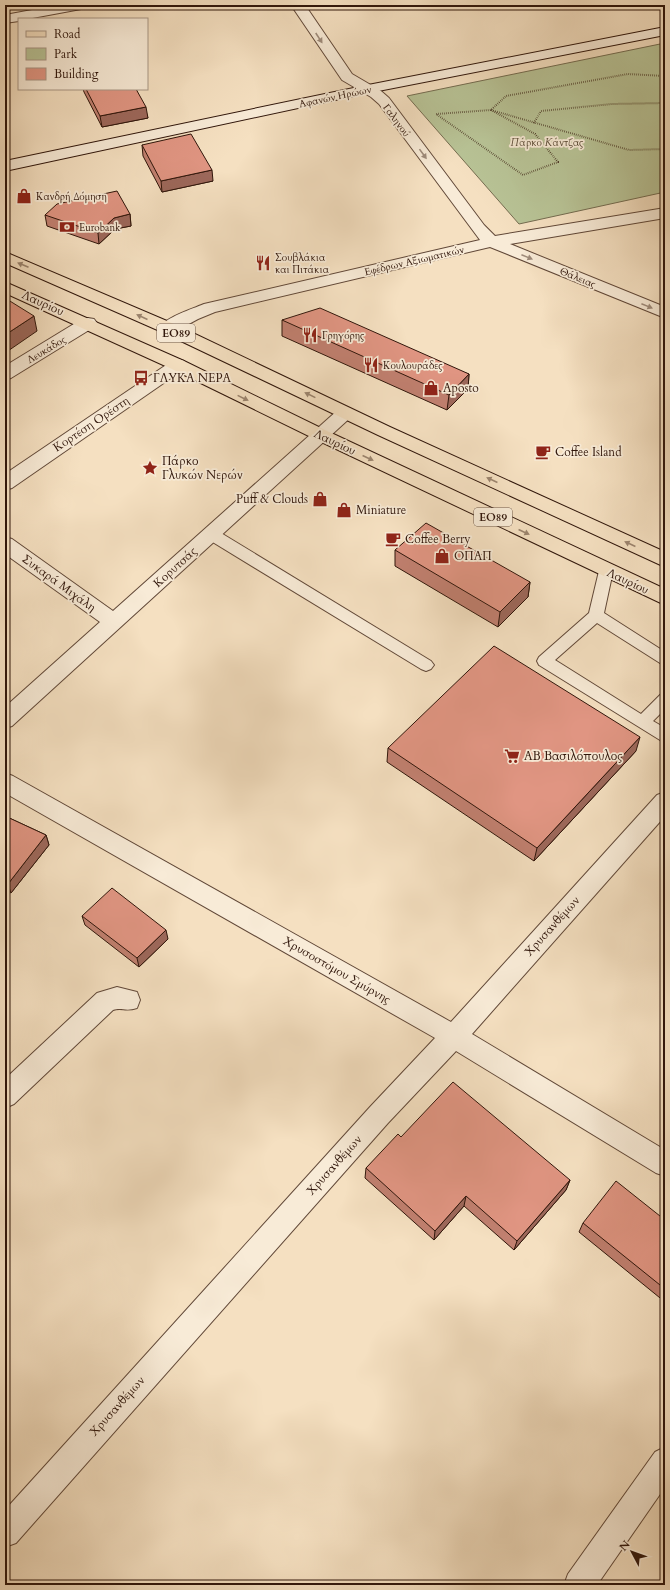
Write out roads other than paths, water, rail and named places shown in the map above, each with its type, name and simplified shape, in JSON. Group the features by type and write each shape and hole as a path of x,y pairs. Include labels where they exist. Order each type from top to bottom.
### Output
{"main road":[{"name":"ΕΟ89","path":"5,257 168,328 345,413 665,560"},
{"name":"Λαυρίου","path":"5,287 88,323 178,365 320,435 665,598"}],"street":[{"path":"5,19 81,5"},
{"name":"Γαληνού","path":"298,5 347,77 368,89 384,101 478,228 491,242"},
{"name":"Αφανών Ηρώων","path":"5,166 368,89 665,32"},
{"name":"Εφέδρων Αξιωματικών","path":"168,328 192,315 210,308 491,242 665,213"},
{"name":"Θάλειας","path":"491,242 665,313"},
{"name":"Λευκάδος","path":"5,374 88,323"},
{"name":"Κορτέση Ορέστη","path":"5,483 178,365"},
{"name":"Κορυτσάς","path":"5,720 345,413"},
{"name":"Συκαρά Μιχάλη","path":"5,544 114,622"},
{"name":"Χρυσοστόμου Σμύρνης","path":"5,782 454,1036 665,1164"},
{"name":"Χρυσανθέμων","path":"5,1532 379,1115 454,1036 665,801"},
{"path":"5,1096 106,1001 117,998 128,1000"},
{"path":"579,1585 665,1462"}],"lane":[{"path":"211,534 426,665"},
{"path":"606,571 596,615 544,661 665,736"},
{"path":"596,615 665,659"},
{"path":"643,722 665,699"}],"place":[{"name":"Κανδρή Δόμηση","path":"24,196"},
{"name":"Eurobank","path":"67,227"},
{"name":"Σουβλάκια και Πιτάκια","path":"263,263"},
{"name":"Γρηγόρης","path":"310,335"},
{"name":"Κουλουράδες","path":"371,365"},
{"name":"ΓΛΥΚΑ ΝΕΡΑ","path":"141,378"},
{"name":"Aposto","path":"431,388"},
{"name":"Coffee Island","path":"543,452"},
{"name":"Πάρκο Γλυκών Νερών","path":"150,468"},
{"name":"Puff & Clouds","path":"320,499"},
{"name":"Miniature","path":"344,510"},
{"name":"Coffee Berry","path":"393,539"},
{"name":"ΟΠΑΠ","path":"442,556"},
{"name":"ΑΒ Βασιλόπουλος","path":"512,756"}],"park label":[{"name":"Πάρκο Κάντζας","path":"547,142"}]}
